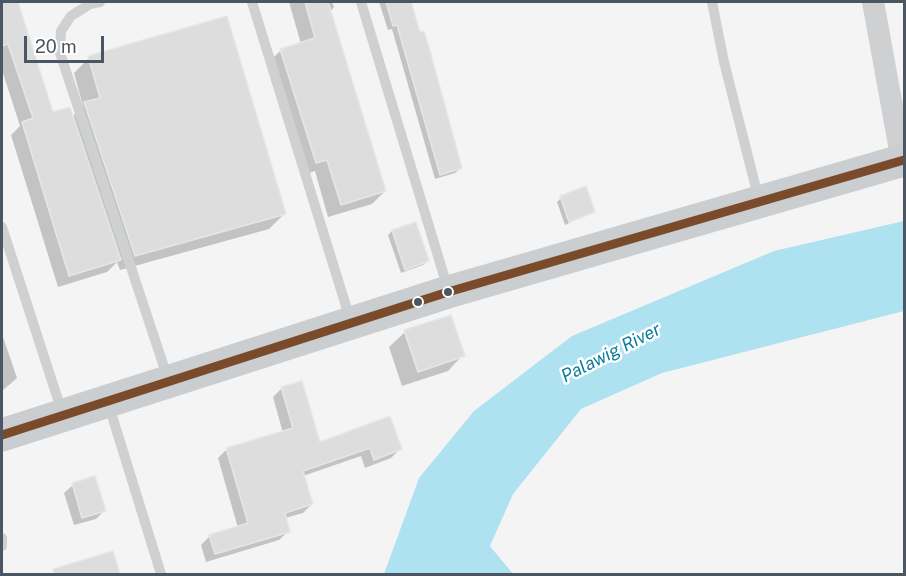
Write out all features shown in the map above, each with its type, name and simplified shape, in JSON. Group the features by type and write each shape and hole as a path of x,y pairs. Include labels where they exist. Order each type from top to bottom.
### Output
{"main road":[{"path":"2,435 352,325 448,292 903,161"}],"street":[{"path":"873,2 903,161"}],"lane":[{"path":"100,2 90,4 71,16 61,31 60,53 169,382"},
{"path":"252,2 352,325"},
{"path":"361,2 448,292"},
{"path":"712,2 724,62 760,203"},
{"path":"2,227 63,415"},
{"path":"107,401 161,574"},
{"path":"2,538 2,546"}],"water":[{"name":"Palawig River","path":"904,221 904,311 662,373 581,409 513,494 490,546 513,574 384,574 419,478 474,411 572,336 774,251"}],"building":[{"path":"2,2 18,2 53,112 70,107 121,260 69,276 22,122 33,118 8,44 2,46"},
{"path":"305,2 328,2 386,191 341,205 327,160 316,163 280,49 315,38"},
{"path":"386,2 411,2 420,32 424,31 462,168 440,175 397,25 393,26"},
{"path":"227,16 286,214 135,256 84,102 100,98 88,56"},
{"path":"586,186 595,212 569,222 560,196"},
{"path":"416,222 429,261 405,270 392,230"},
{"path":"451,315 465,356 418,372 404,330"},
{"path":"302,381 320,442 390,416 402,449 374,460 370,448 303,471 313,504 285,513 290,532 215,554 209,535 248,523 226,448 293,428 281,387"},
{"path":"95,476 106,511 82,518 72,483"},
{"path":"113,551 120,574 54,574 53,569"}],"transit line":[{"path":"2,435 448,292 904,160"}]}
